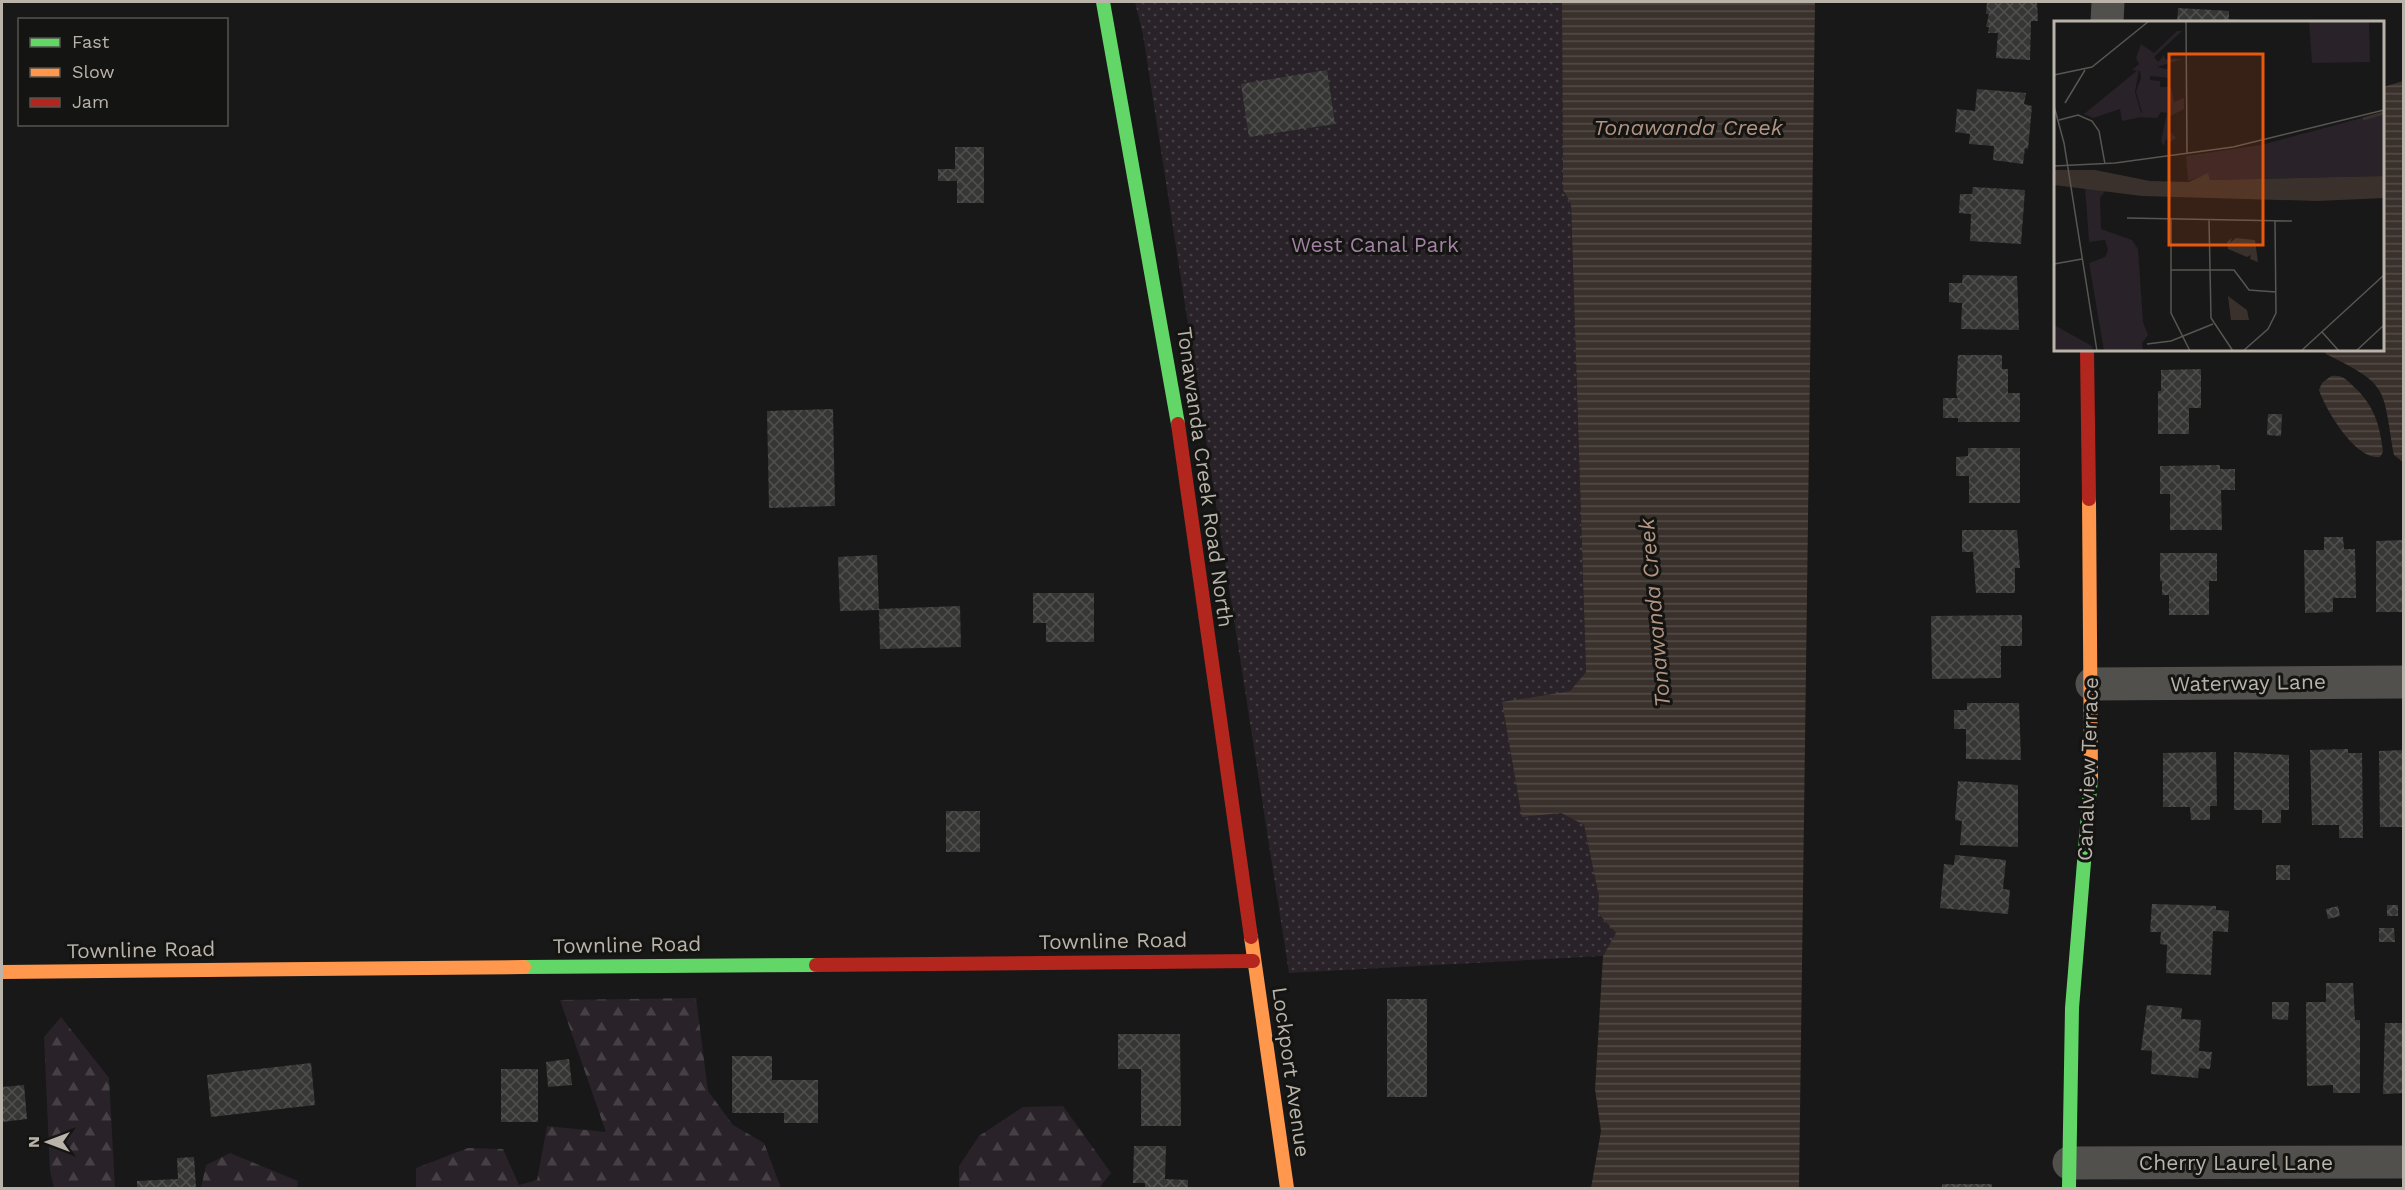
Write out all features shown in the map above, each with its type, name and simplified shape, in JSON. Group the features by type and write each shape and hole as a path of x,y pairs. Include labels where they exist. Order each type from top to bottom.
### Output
{"street":[{"name":"Tonawanda Creek Road North","path":"1103,2 1172,382 1253,961"},
{"path":"2107,21 2108,2"},
{"name":"Canalview Terrace","path":"2068,1176 2072,1008 2090,815 2092,684 2086,351"},
{"name":"Waterway Lane","path":"2092,684 2403,682"},
{"name":"Townline Road","path":"2,972 1253,961"},
{"name":"Lockport Avenue","path":"1253,961 1287,1188"},
{"name":"Cherry Laurel Lane","path":"2068,1176 2403,1162"}],"green space":[{"name":"West Canal Park","path":"1135,2 1562,2 1563,190 1571,204 1586,672 1570,691 1503,702 1561,813 1584,825 1599,897 1598,913 1616,933 1603,956 1289,973 1143,35"},
{"path":"696,998 708,1091 733,1125 764,1143 781,1188 416,1188 416,1168 468,1148 503,1149 519,1185 537,1180 547,1126 606,1132 560,1000"},
{"path":"61,1017 109,1078 115,1188 54,1188 50,1171 44,1037"},
{"path":"1063,1106 1111,1173 1099,1188 959,1188 959,1166 979,1136 1023,1107"},
{"path":"230,1153 298,1181 297,1188 201,1188 206,1165"}],"water":[{"name":"Tonawanda Creek","path":"1562,2 1815,2 1799,1188 1591,1188 1601,1131 1595,1089 1603,956 1616,933 1598,913 1599,897 1584,825 1561,813 1522,817 1502,702 1570,691 1586,672 1571,204 1563,190"},
{"path":"2404,81 2403,462 2394,455 2380,391 2362,374 2324,351 2384,351 2384,87"},
{"path":"2331,376 2347,380 2370,407 2380,432 2383,452 2380,457 2370,456 2361,451 2335,421 2319,390 2322,383"}],"building":[{"path":"1987,2 2037,2 2038,21 2031,21 2030,60 1996,58 1998,33 1988,33 1989,27 1986,27 1989,14 1986,14"},
{"path":"2178,8 2229,11 2229,19 2241,20 2241,21 2177,21"},
{"path":"1327,70 1335,124 1249,137 1241,84"},
{"path":"1977,89 2026,93 2024,104 2032,106 2028,149 2025,148 2023,164 1993,160 1994,146 1969,144 1970,134 1955,132 1957,109 1975,111"},
{"path":"955,147 984,147 984,203 957,203 957,181 938,181 938,169 955,169"},
{"path":"1973,187 2025,190 2021,244 1970,241 1971,214 1959,213 1960,194 1972,194"},
{"path":"1963,275 2017,276 2019,330 1961,329 1962,303 1949,302 1949,283 1962,283"},
{"path":"1958,355 2002,355 2002,369 2008,369 2008,393 2020,393 2020,422 1958,422 1958,418 1943,418 1943,398 1958,398 1956,394"},
{"path":"2201,369 2201,408 2189,408 2189,434 2158,434 2158,391 2161,391 2161,370"},
{"path":"833,409 835,506 769,508 767,411"},
{"path":"2268,414 2282,414 2281,436 2267,435"},
{"path":"1968,448 2020,448 2020,503 1969,503 1969,476 1956,476 1956,457 1968,456"},
{"path":"2220,465 2220,469 2235,469 2235,490 2221,490 2222,530 2170,530 2170,494 2160,494 2160,466"},
{"path":"1962,530 2017,530 2020,568 2015,568 2015,593 1976,593 1973,552 1962,552"},
{"path":"2324,537 2343,537 2344,549 2355,549 2356,598 2333,598 2333,612 2305,613 2304,550 2324,550"},
{"path":"2404,540 2404,612 2376,612 2376,541"},
{"path":"2160,553 2217,553 2217,581 2209,581 2209,615 2169,615 2169,595 2162,595"},
{"path":"877,555 879,609 960,606 961,647 880,649 879,610 840,611 838,557"},
{"path":"1033,593 1094,593 1094,642 1046,642 1046,623 1033,623"},
{"path":"2022,615 2022,646 2001,646 2001,678 1932,679 1931,616"},
{"path":"1967,703 2019,703 2021,760 1966,759 1966,729 1954,729 1954,710 1967,710"},
{"path":"2348,749 2348,753 2362,753 2363,838 2339,838 2339,825 2312,825 2310,750"},
{"path":"2404,750 2404,827 2380,827 2379,751"},
{"path":"2216,752 2217,806 2210,806 2210,820 2191,820 2190,807 2163,807 2163,753"},
{"path":"2234,752 2289,755 2289,810 2281,810 2281,823 2262,823 2262,810 2234,810"},
{"path":"1958,781 2018,785 2018,847 1960,845 1962,821 1955,820"},
{"path":"946,811 980,811 980,852 946,852"},
{"path":"1955,855 2006,860 2003,889 2010,890 2008,914 1940,908 1944,864 1954,865"},
{"path":"2276,865 2290,865 2290,880 2276,880"},
{"path":"2152,904 2216,906 2216,910 2229,911 2228,932 2213,931 2211,975 2166,973 2167,945 2160,944 2161,932 2150,932"},
{"path":"2387,905 2398,905 2398,916 2387,916"},
{"path":"2338,906 2340,916 2328,919 2326,909"},
{"path":"2379,928 2394,928 2395,942 2379,942"},
{"path":"2326,983 2353,983 2355,1020 2360,1020 2360,1093 2333,1093 2333,1085 2307,1086 2306,1002 2326,1002"},
{"path":"1387,999 1427,999 1427,1097 1387,1097"},
{"path":"2272,1002 2289,1002 2288,1020 2272,1019"},
{"path":"2147,1005 2182,1008 2181,1019 2201,1020 2199,1051 2212,1052 2210,1069 2199,1068 2198,1078 2151,1074 2152,1051 2141,1050"},
{"path":"2385,1023 2404,1023 2404,1093 2383,1094"},
{"path":"1118,1034 1180,1034 1181,1126 1141,1126 1141,1069 1118,1069"},
{"path":"732,1056 772,1056 772,1080 818,1080 818,1123 784,1123 784,1113 732,1113"},
{"path":"569,1059 572,1085 548,1087 546,1062"},
{"path":"311,1063 315,1105 211,1117 207,1075"},
{"path":"501,1069 538,1069 538,1122 501,1122"},
{"path":"24,1085 27,1119 2,1122 2,1087"},
{"path":"1134,1146 1166,1146 1165,1179 1188,1180 1188,1188 1145,1188 1145,1183 1133,1183"},
{"path":"194,1157 196,1188 137,1188 137,1181 178,1179 177,1158"},
{"path":"1942,1184 1992,1184 1992,1188 1942,1188"}],"traffic: fast":[{"path":"1103,2 1178,424"},
{"path":"2069,1188 2072,1008 2091,777"},
{"path":"524,967 816,965"}],"traffic: slow":[{"path":"2089,499 2091,777"},
{"path":"1251,937 1287,1188"},
{"path":"2,972 524,967"}],"traffic: jam":[{"path":"2087,351 2089,499"},
{"path":"1178,424 1251,937"},
{"path":"816,965 1253,961"}]}
